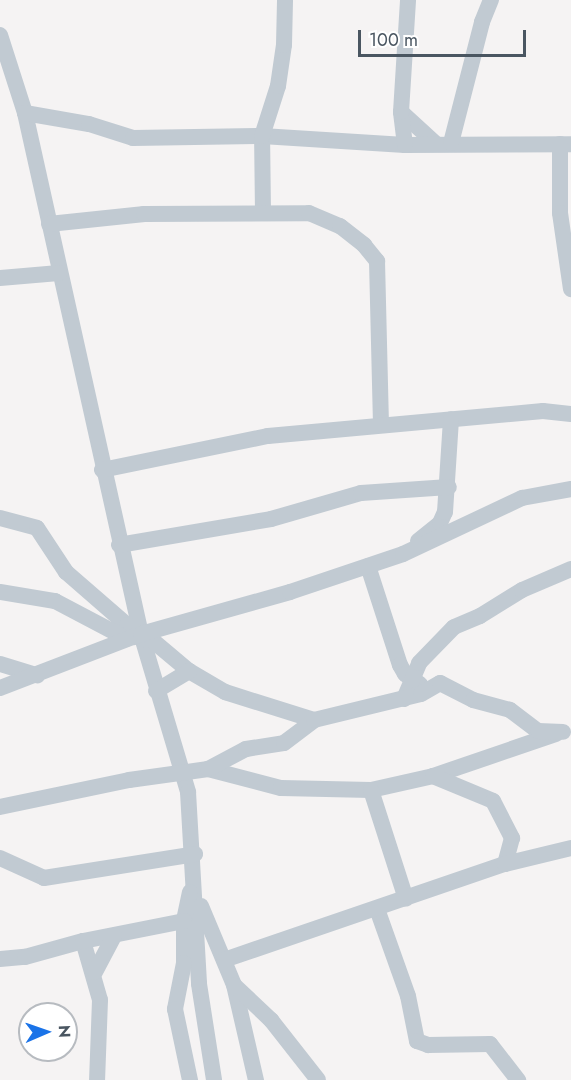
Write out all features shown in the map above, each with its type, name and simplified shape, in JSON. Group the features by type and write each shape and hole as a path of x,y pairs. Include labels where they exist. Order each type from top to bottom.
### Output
{"street":[{"path":"263,213 262,136 273,111 278,86 284,45 285,0"},
{"path":"405,145 401,112 408,0"},
{"path":"443,144 491,0"},
{"path":"0,35 25,113 119,545 136,637 184,773 195,854 200,984 214,1080"},
{"path":"401,112 443,144"},
{"path":"25,113 89,124 133,138 262,136 405,145 565,144 560,213 571,288"},
{"path":"49,224 144,214 309,213 340,226 364,245 377,261 381,424"},
{"path":"0,278 59,273"},
{"path":"102,470 268,436 543,411 571,414"},
{"path":"403,554 440,523 449,487 451,419"},
{"path":"119,545 272,519 369,492 449,487"},
{"path":"0,688 136,637 403,554 522,498 571,489"},
{"path":"0,518 37,528 66,572 127,625 136,637"},
{"path":"368,566 400,665 412,680 431,689"},
{"path":"404,699 427,651 454,627 480,616 522,590 571,569"},
{"path":"0,592 55,601 136,637 152,640 189,671 246,700 295,711 314,720"},
{"path":"0,664 37,675"},
{"path":"156,691 189,671"},
{"path":"0,807 129,780 208,769 246,749 284,743 314,720 404,699 447,683 473,700 510,710 538,731 567,731"},
{"path":"208,769 281,788 371,790 433,776 567,731"},
{"path":"433,776 494,801 512,838 505,864"},
{"path":"371,790 406,900"},
{"path":"224,960 406,900 505,864 571,848"},
{"path":"0,858 44,878 195,854"},
{"path":"190,1080 175,1009 184,963 184,921 190,892 196,888"},
{"path":"196,888 234,986 256,1080"},
{"path":"376,909 389,952 408,996 417,1041 428,1045 490,1044 518,1080"},
{"path":"0,959 25,957 83,941 184,921"},
{"path":"94,972 114,936"},
{"path":"83,941 94,972 101,1022 97,1080"},
{"path":"234,986 271,1020 318,1080"}]}
